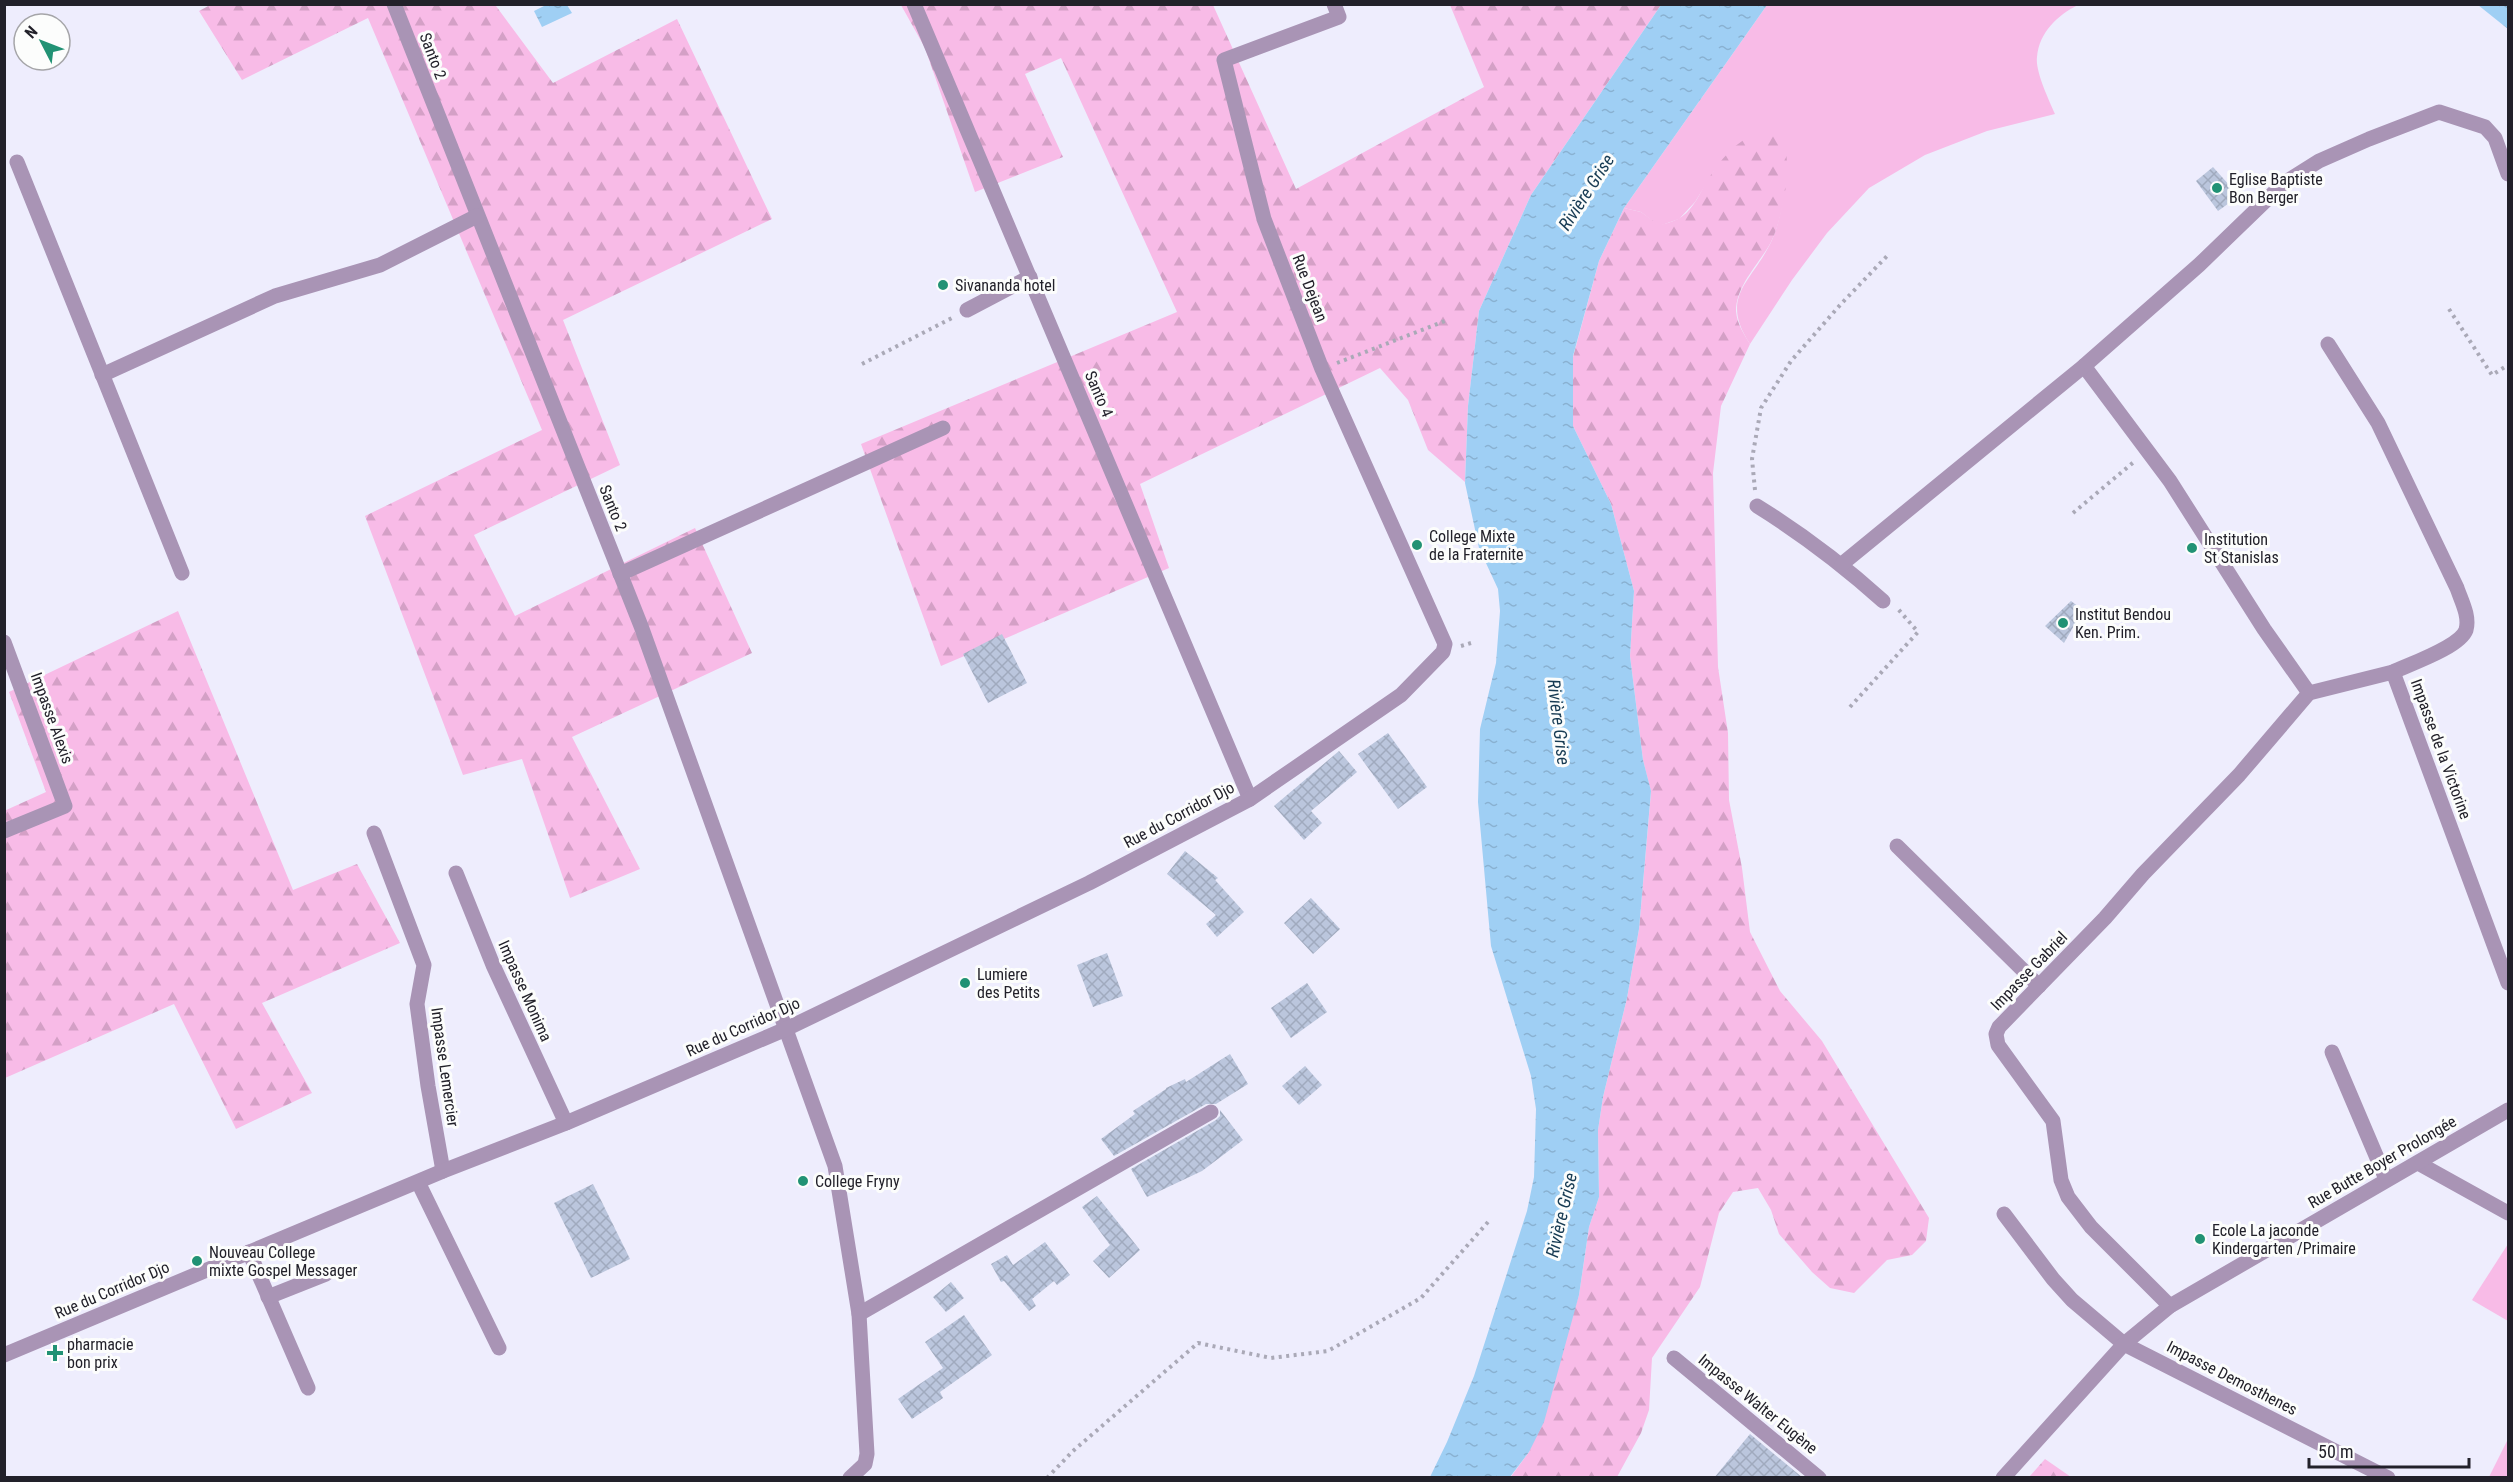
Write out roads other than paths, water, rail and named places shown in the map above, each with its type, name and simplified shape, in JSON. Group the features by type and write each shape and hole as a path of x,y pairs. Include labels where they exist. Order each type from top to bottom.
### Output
{"street":[{"name":"Santo 2","path":"394,4 620,574 835,1166 859,1314 867,1454 865,1464 850,1478"},
{"name":"Santo 4","path":"914,4 1250,799"},
{"name":"Rue Dejean","path":"1334,4 1339,17 1224,60 1264,219 1322,369 1445,644"},
{"path":"1842,564 2084,366 2199,265 2284,183 2319,161 2439,112 2485,127 2495,138 2508,174"},
{"path":"16,162 182,573"},
{"path":"102,375 275,296 380,265 477,216"},
{"path":"967,310 1030,277"},
{"path":"2328,344 2378,423 2457,588 2466,615 2466,630 2456,642 2393,672"},
{"path":"2084,366 2170,481 2264,629 2309,693"},
{"path":"620,574 943,428"},
{"path":"1757,506 1793,528 1842,564 1883,601"},
{"name":"Impasse Alexis","path":"4,642 65,806 4,831"},
{"name":"Rue du Corridor Djo","path":"4,1355 443,1171 566,1123 786,1029 1089,883 1250,799 1401,695 1443,652 1445,644"},
{"name":"Impasse de la Victorine","path":"2309,693 2393,672 2508,982"},
{"name":"Impasse Gabriel","path":"2170,1306 2091,1227 2068,1197 2061,1179 2053,1121 1998,1045 1996,1034 1999,1027 2105,918 2142,874 2240,775 2309,693"},
{"name":"Impasse Lemercier","path":"375,833 424,965 417,1004 443,1171"},
{"path":"1897,846 2039,986"},
{"name":"Impasse Monima","path":"456,873 493,965 566,1123"},
{"path":"2332,1052 2386,1179"},
{"name":"Rue Butte Boyer Prolongée","path":"2003,1478 2124,1344 2170,1306 2508,1110"},
{"path":"859,1314 1211,1112"},
{"path":"2418,1163 2508,1213"},
{"path":"418,1182 499,1348"},
{"name":"Impasse Demosthenes","path":"2004,1214 2053,1279 2072,1300 2124,1344 2388,1478"},
{"path":"249,1252 308,1388"},
{"path":"268,1297 326,1274"},
{"name":"Impasse Walter Eugène","path":"1674,1359 1819,1478"}],"water":[{"path":"548,4 567,5 572,13 542,27 534,11"},
{"name":"Rivière Grise","path":"1661,5 1767,5 1624,208 1599,261 1573,356 1573,426 1611,504 1634,591 1630,656 1643,760 1651,791 1639,929 1627,998 1603,1097 1598,1130 1599,1197 1589,1227 1579,1295 1544,1422 1529,1452 1510,1477 1430,1477 1474,1376 1527,1211 1534,1177 1536,1109 1531,1076 1491,946 1478,802 1480,729 1496,663 1500,611 1498,589 1479,548 1465,483 1468,406 1479,311 1531,195"},
{"path":"2478,5 2508,5 2508,29"}],"place":[{"name":"Eglise Baptiste Bon Berger","path":"2217,188"},
{"name":"Sivananda hotel","path":"943,285"},
{"name":"College Mixte de la Fraternite","path":"1417,545"},
{"name":"Institution St Stanislas","path":"2192,548"},
{"name":"Institut Bendou Ken. Prim.","path":"2063,623"},
{"name":"Lumiere des Petits","path":"965,983"},
{"name":"College Fryny","path":"803,1181"},
{"name":"Ecole La jaconde Kindergarten /Primaire","path":"2200,1239"},
{"name":"Nouveau College mixte Gospel Messager","path":"197,1261"},
{"name":"pharmacie bon prix","path":"55,1353"}]}
